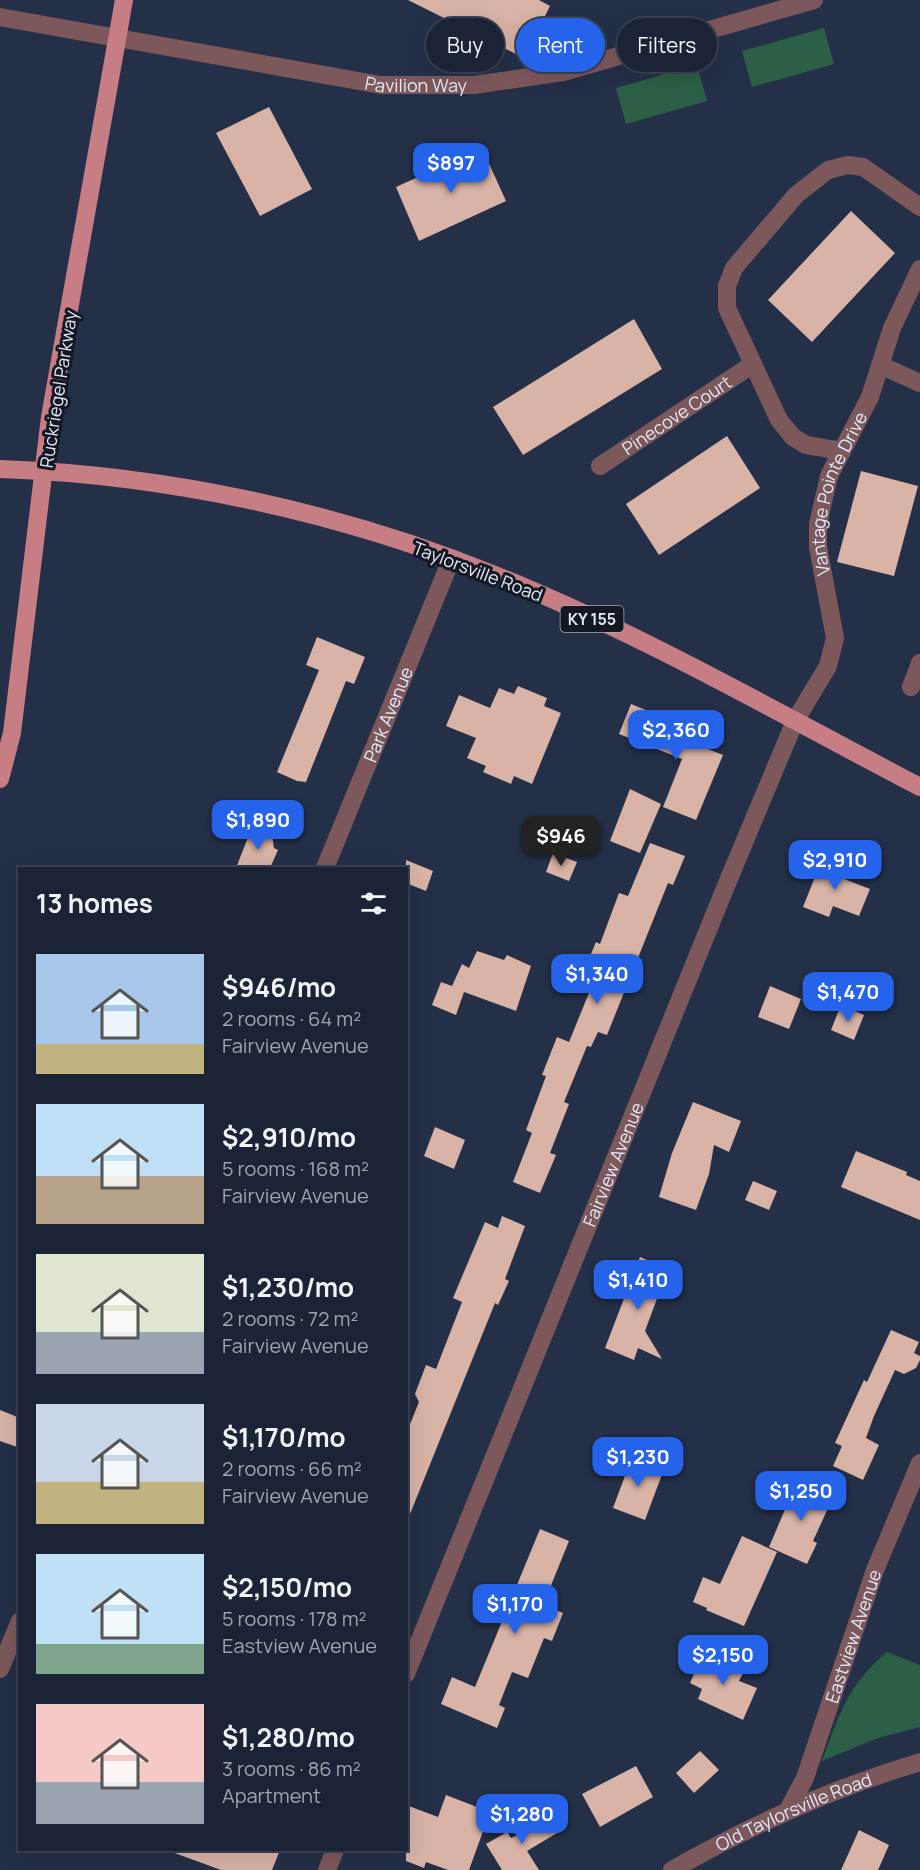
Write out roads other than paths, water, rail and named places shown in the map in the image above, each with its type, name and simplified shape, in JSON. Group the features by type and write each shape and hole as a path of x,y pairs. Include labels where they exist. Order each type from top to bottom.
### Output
{"main road":[{"name":"Ruckriegel Parkway","path":"0,779 12,733 50,417 124,0"},
{"name":"Taylorsville Road","path":"0,469 126,479 255,502 411,544 531,590 679,660 920,787"}],"street":[{"name":"Pavilion Way","path":"0,17 381,85 474,85 563,72 814,0"},
{"path":"842,451 806,445 793,437 779,420 726,308 727,286 734,268 796,195 828,170 848,165 863,168 920,207"},
{"name":"Vantage Pointe Drive","path":"795,721 828,666 835,638 820,567 818,524 829,476 870,398 892,328 920,269"},
{"name":"Pinecove Court","path":"600,466 753,364"},
{"path":"880,365 920,383"},
{"name":"Park Avenue","path":"325,867 451,560"},
{"path":"911,687 920,663"},
{"name":"Fairview Avenue","path":"408,1669 795,721"},
{"name":"Eastview Avenue","path":"788,1810 805,1778 875,1570 920,1463"},
{"path":"0,1669 18,1626"},
{"name":"Old Taylorsville Road","path":"672,1870 788,1810 865,1779 920,1762"},
{"path":"327,1870 335,1851"}]}
